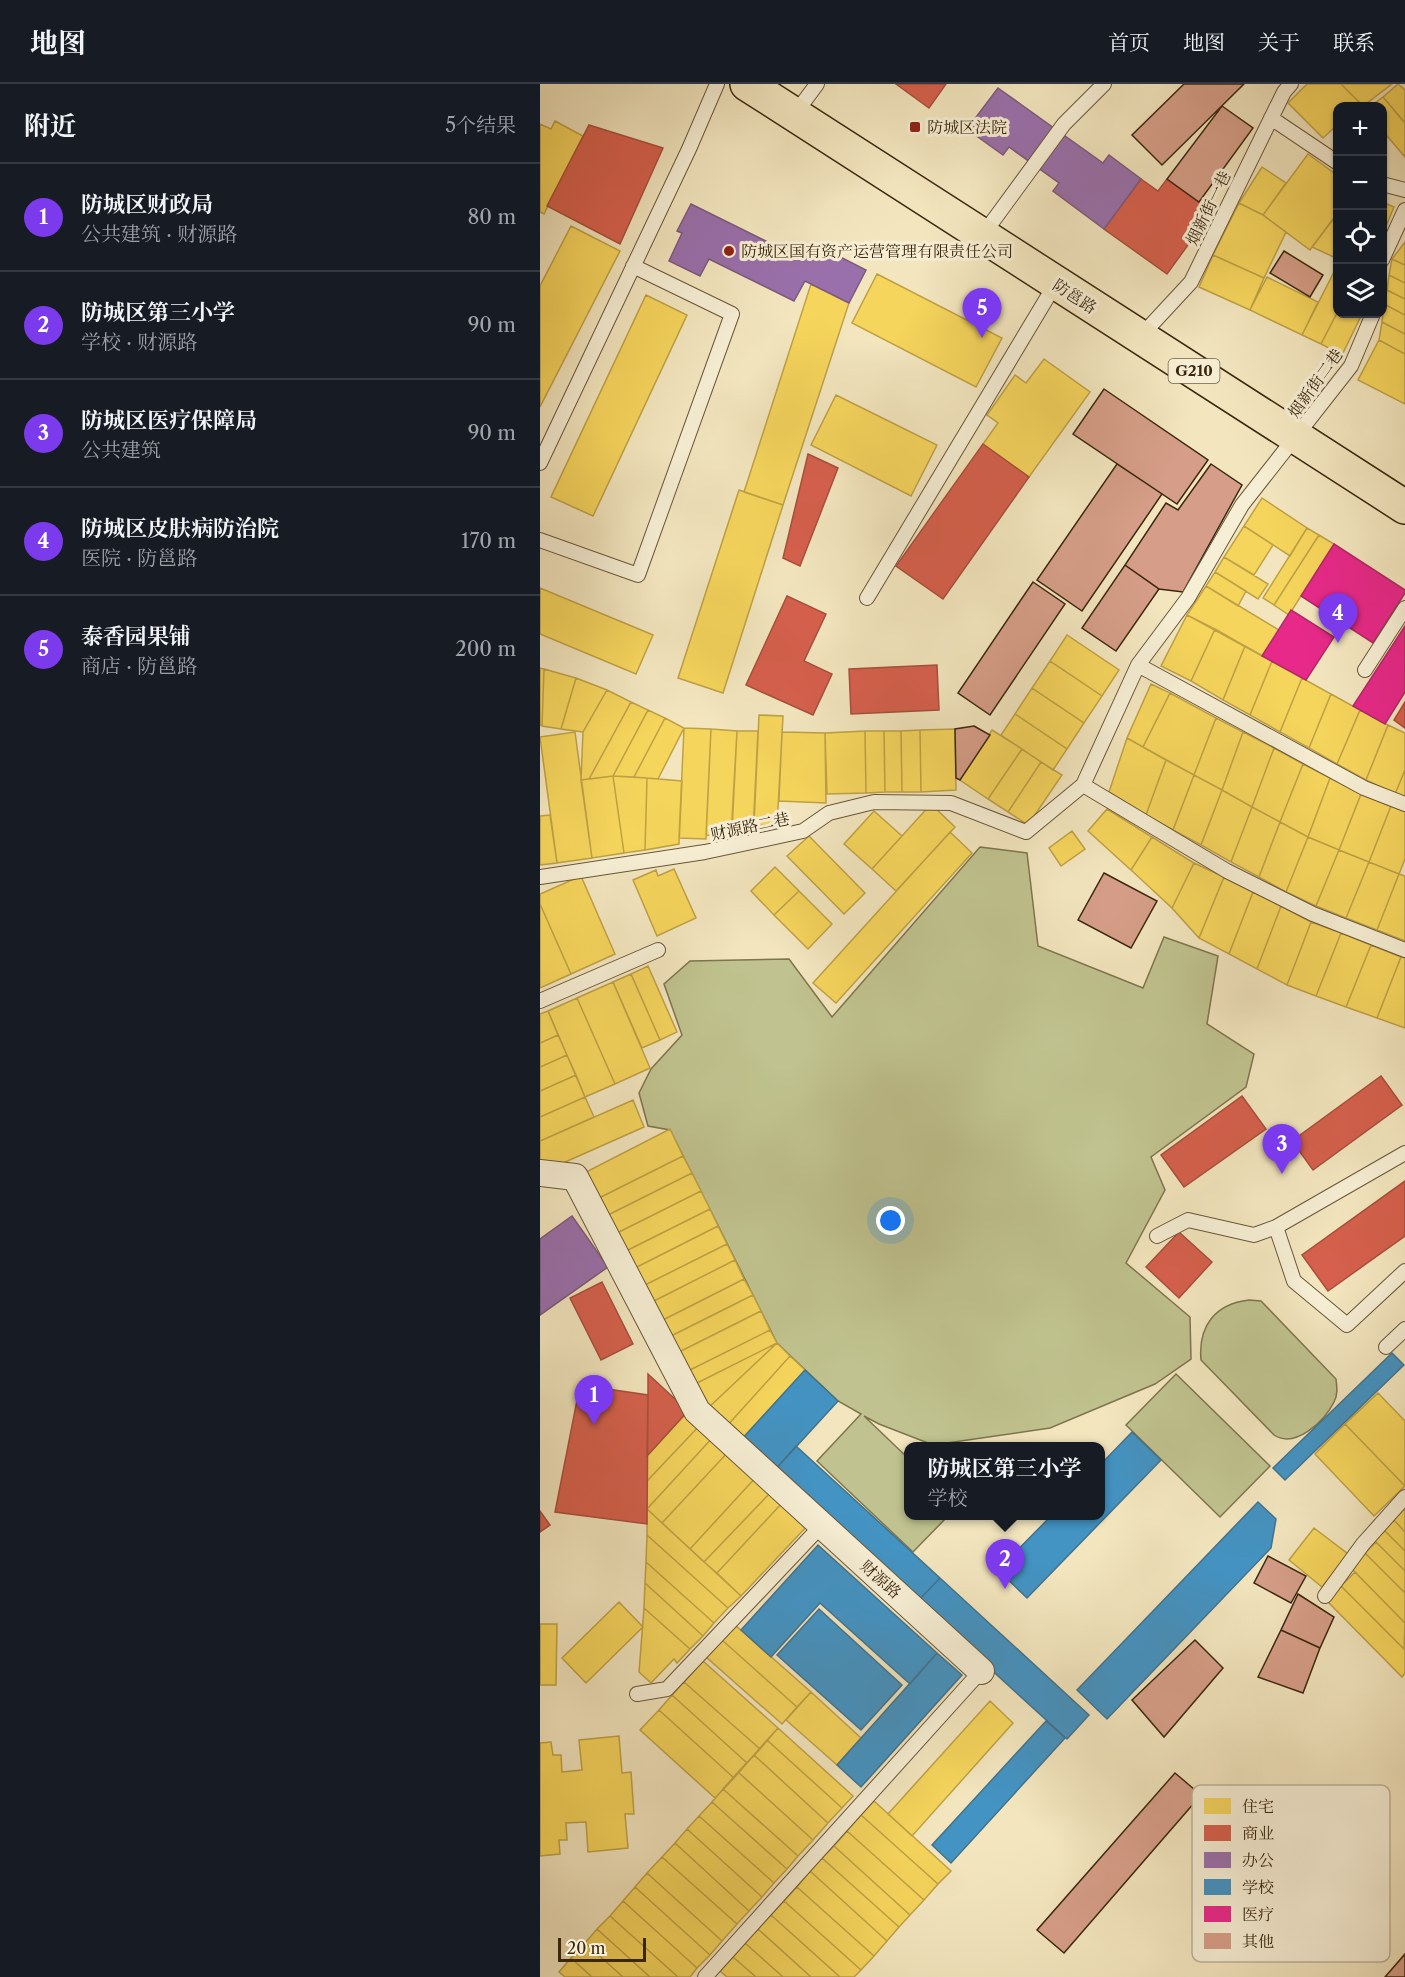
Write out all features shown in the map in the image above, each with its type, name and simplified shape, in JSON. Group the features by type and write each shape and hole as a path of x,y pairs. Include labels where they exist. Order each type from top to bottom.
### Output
{"highway":[{"name":"防邕路","path":"747,84 1405,507"}],"street":[{"name":"财源路","path":"540,1173 575,1177 698,1411 981,1671"}],"lane":[{"path":"540,463 689,150 717,84"},
{"path":"794,115 817,84"},
{"path":"982,236 1064,124 1104,84"},
{"name":"烟新街一巷","path":"1140,337 1191,282 1284,92 1291,84"},
{"path":"1271,118 1333,160"},
{"path":"1387,185 1405,190"},
{"path":"1387,251 1405,210"},
{"path":"540,540 638,575 732,314 633,266"},
{"path":"867,598 1056,283"},
{"name":"烟新街二巷","path":"1083,785 1138,665 1188,598 1242,505 1351,366 1371,318"},
{"path":"1365,670 1405,608"},
{"path":"1138,665 1364,788 1405,804"},
{"path":"1083,785 1227,871 1312,914 1405,950"},
{"name":"财源路二巷","path":"540,877 705,852 803,831 829,813 874,801 951,804 1026,832 1083,785"},
{"path":"540,1001 658,950"},
{"path":"1156,1236 1188,1220 1254,1234 1276,1227 1405,1153"},
{"path":"1276,1227 1294,1281 1347,1325 1405,1271"},
{"path":"1386,1347 1405,1329"},
{"path":"1325,1596 1364,1544 1405,1497"},
{"path":"637,1694 667,1689 822,1525"},
{"name":"财源路","path":"705,1977 981,1671"}],"green space":[{"path":"980,847 1027,853 1038,946 1143,988 1164,937 1218,956 1207,1024 1254,1054 1246,1087 1151,1157 1165,1190 1126,1263 1190,1317 1191,1359 1155,1384 1050,1428 954,1442 925,1442 864,1416 904,1454 904,1520 944,1520 913,1552 817,1461 861,1414 838,1401 777,1343 670,1130 648,1126 639,1093 651,1069 682,1035 664,984 690,961 789,959 832,1017"},
{"path":"1249,1300 1261,1301 1336,1379 1336,1397 1330,1409 1317,1424 1300,1436 1282,1438 1274,1435 1201,1360 1202,1337 1211,1319 1227,1306"},
{"path":"1176,1374 1270,1466 1220,1517 1126,1425"}],"building: 住宅":[{"path":"1307,84 1341,84 1359,102 1333,102 1333,129 1323,138 1288,103"},
{"path":"1341,84 1392,84 1368,102 1359,102"},
{"path":"1398,84 1405,90 1405,123 1383,97"},
{"path":"1383,97 1405,123 1405,157 1387,136 1387,102 1376,102"},
{"path":"555,121 583,136 544,214 540,212 540,124 551,129"},
{"path":"1308,154 1333,172 1333,220 1310,250 1263,215"},
{"path":"1262,167 1286,183 1263,215 1239,203"},
{"path":"1239,203 1263,215 1286,232 1264,278 1213,255"},
{"path":"1387,204 1394,207 1387,224"},
{"path":"1333,219 1333,257 1312,247"},
{"path":"571,226 620,251 540,407 540,286"},
{"path":"1405,242 1405,265 1392,259"},
{"path":"1213,255 1264,278 1250,310 1199,287"},
{"path":"1392,259 1405,265 1405,283 1389,275"},
{"path":"877,274 1002,338 976,387 852,323"},
{"path":"1333,274 1334,318 1321,344 1302,335"},
{"path":"1389,275 1405,283 1405,299 1387,290"},
{"path":"1267,277 1318,302 1302,335 1250,310"},
{"path":"811,284 849,303 783,505 744,492"},
{"path":"1387,290 1405,299 1405,315 1387,306"},
{"path":"646,295 687,315 593,516 551,497"},
{"path":"1387,306 1405,315 1405,334 1382,322 1382,318 1387,318"},
{"path":"1334,318 1360,318 1342,355 1321,344"},
{"path":"1382,322 1405,334 1405,354 1379,340"},
{"path":"1379,340 1405,354 1405,404 1358,380"},
{"path":"1044,359 1090,392 1029,477 983,444 998,423 987,415 1015,375 1026,383"},
{"path":"836,395 937,445 911,496 811,445"},
{"path":"739,490 783,505 723,693 678,678"},
{"path":"1262,498 1307,528 1290,556 1244,526"},
{"path":"1244,526 1273,545 1254,575 1224,557"},
{"path":"1307,528 1319,535 1274,605 1263,598"},
{"path":"1319,535 1334,544 1289,615 1274,605"},
{"path":"1224,557 1268,584 1258,599 1215,572"},
{"path":"1215,572 1246,591 1238,606 1206,586"},
{"path":"1206,586 1279,630 1262,656 1187,615"},
{"path":"540,588 653,635 636,674 540,634"},
{"path":"1187,615 1215,629 1191,681 1161,666"},
{"path":"1215,629 1245,646 1223,700 1191,681"},
{"path":"1067,635 1119,670 1102,696 1050,661"},
{"path":"1245,646 1272,661 1250,715 1223,700"},
{"path":"1050,661 1102,696 1084,723 1032,688"},
{"path":"1272,661 1302,678 1280,732 1250,715"},
{"path":"540,668 544,669 542,726 540,725"},
{"path":"544,669 576,678 561,729 542,726"},
{"path":"576,678 607,690 583,732 561,729"},
{"path":"1302,678 1331,694 1309,748 1280,732"},
{"path":"1151,684 1170,693 1143,747 1127,738"},
{"path":"1032,688 1084,723 1067,749 1015,714"},
{"path":"607,690 631,702 589,779 581,780 583,732"},
{"path":"1170,693 1216,718 1194,775 1143,747"},
{"path":"1331,694 1360,710 1337,764 1309,748"},
{"path":"631,702 648,710 613,776 589,779"},
{"path":"648,710 665,718 634,777 613,776"},
{"path":"1360,710 1388,725 1366,780 1337,764"},
{"path":"1015,714 1067,749 1053,770 1001,735"},
{"path":"759,715 783,716 777,826 754,825"},
{"path":"665,718 684,728 658,779 634,777"},
{"path":"1216,718 1243,732 1222,790 1194,775"},
{"path":"1388,725 1405,733 1405,770 1395,794 1366,780"},
{"path":"684,728 711,729 706,839 679,838"},
{"path":"711,729 737,731 731,836 706,835"},
{"path":"955,729 956,790 921,792 920,730"},
{"path":"920,730 921,792 902,792 901,731"},
{"path":"992,730 1022,749 988,799 960,780"},
{"path":"737,731 758,731 753,831 732,831"},
{"path":"865,731 884,731 885,792 866,793"},
{"path":"865,731 866,793 827,794 825,733"},
{"path":"884,731 901,731 902,792 885,792"},
{"path":"575,732 592,858 557,863 540,737"},
{"path":"782,732 825,733 826,803 779,801"},
{"path":"1243,732 1274,748 1252,807 1222,790"},
{"path":"1127,738 1166,760 1146,815 1109,792"},
{"path":"1274,748 1303,764 1280,822 1252,807"},
{"path":"1022,749 1041,762 1008,812 988,799"},
{"path":"1166,760 1194,775 1173,830 1146,815"},
{"path":"1041,762 1062,775 1028,825 1008,812"},
{"path":"1303,764 1330,778 1308,837 1280,822"},
{"path":"1405,770 1405,798 1395,794"},
{"path":"1194,775 1222,790 1201,845 1173,830"},
{"path":"613,776 647,778 645,850 624,853"},
{"path":"613,776 624,853 592,858 581,780"},
{"path":"647,778 682,781 679,844 645,850"},
{"path":"1330,778 1361,794 1339,850 1308,837"},
{"path":"1222,790 1252,807 1231,862 1201,845"},
{"path":"1361,794 1391,806 1369,862 1339,850"},
{"path":"931,804 955,827 896,891 872,869"},
{"path":"1391,806 1405,811 1405,859 1399,874 1369,862"},
{"path":"1252,807 1280,822 1259,877 1231,862"},
{"path":"1107,809 1152,837 1131,870 1088,831"},
{"path":"874,811 902,836 872,869 844,844"},
{"path":"550,815 557,863 540,865 540,816"},
{"path":"1280,822 1308,837 1286,892 1259,877"},
{"path":"1072,831 1085,849 1061,866 1049,848"},
{"path":"950,832 972,853 836,1003 813,983"},
{"path":"809,836 865,893 844,914 787,856"},
{"path":"1152,837 1194,863 1172,908 1131,870"},
{"path":"1308,837 1339,850 1316,906 1286,892"},
{"path":"1339,850 1369,862 1346,918 1316,906"},
{"path":"1369,862 1399,874 1377,930 1346,918"},
{"path":"1194,863 1224,877 1199,938 1172,908"},
{"path":"775,867 799,891 774,915 751,891"},
{"path":"674,869 696,918 657,936 633,880 656,870 658,876"},
{"path":"1399,874 1405,876 1405,941 1377,930"},
{"path":"581,876 615,954 571,974 540,904 540,894"},
{"path":"1224,877 1253,892 1229,954 1199,938"},
{"path":"799,891 832,924 808,949 774,915"},
{"path":"1253,892 1281,906 1257,969 1229,954"},
{"path":"540,904 571,974 540,988"},
{"path":"1281,906 1311,922 1287,985 1257,969"},
{"path":"1311,922 1341,933 1316,996 1287,985"},
{"path":"1341,933 1371,945 1346,1007 1316,996"},
{"path":"1371,945 1401,957 1377,1018 1346,1007"},
{"path":"1401,957 1405,958 1405,1028 1377,1018"},
{"path":"648,966 677,1032 660,1040 631,974"},
{"path":"631,974 660,1040 642,1048 613,982"},
{"path":"613,982 650,1068 615,1084 577,998"},
{"path":"577,998 615,1084 585,1097 548,1011"},
{"path":"548,1011 558,1035 540,1043 540,1014"},
{"path":"558,1035 567,1055 540,1067 540,1043"},
{"path":"567,1055 576,1075 540,1091 540,1067"},
{"path":"576,1075 585,1097 540,1117 540,1091"},
{"path":"585,1097 594,1117 540,1141 540,1117"},
{"path":"633,1100 644,1127 545,1171 540,1160 540,1141"},
{"path":"670,1129 683,1156 599,1198 586,1172"},
{"path":"683,1156 692,1173 608,1215 599,1198"},
{"path":"692,1173 701,1191 617,1233 608,1215"},
{"path":"701,1191 710,1209 626,1251 617,1233"},
{"path":"710,1209 718,1226 635,1268 626,1251"},
{"path":"718,1226 727,1244 643,1286 635,1268"},
{"path":"727,1244 735,1260 652,1302 643,1286"},
{"path":"735,1260 744,1279 661,1321 652,1302"},
{"path":"744,1279 753,1295 669,1337 661,1321"},
{"path":"753,1295 761,1311 677,1353 669,1337"},
{"path":"761,1311 770,1330 686,1372 677,1353"},
{"path":"770,1330 777,1343 693,1385 686,1372"},
{"path":"777,1343 707,1409 693,1385"},
{"path":"777,1343 790,1356 726,1427 707,1409"},
{"path":"790,1356 805,1370 741,1440 726,1427"},
{"path":"1378,1393 1405,1421 1405,1486 1345,1424"},
{"path":"688,1411 701,1424 647,1481 647,1456"},
{"path":"701,1424 714,1436 647,1509 647,1481"},
{"path":"1345,1424 1405,1486 1374,1516 1315,1454"},
{"path":"714,1436 729,1451 662,1523 647,1509"},
{"path":"729,1451 757,1476 690,1549 662,1523"},
{"path":"757,1476 772,1491 704,1562 690,1549"},
{"path":"772,1491 783,1502 717,1573 704,1562"},
{"path":"783,1502 808,1525 741,1596 717,1573"},
{"path":"1405,1505 1405,1532 1392,1518"},
{"path":"647,1509 741,1596 728,1608 647,1535"},
{"path":"1392,1518 1405,1532 1405,1551 1382,1528"},
{"path":"1314,1528 1348,1554 1322,1587 1289,1560"},
{"path":"1382,1528 1405,1551 1405,1571 1372,1538"},
{"path":"647,1535 728,1608 714,1623 646,1562"},
{"path":"1376,1542 1405,1571 1405,1593 1365,1553"},
{"path":"1365,1553 1405,1593 1405,1623 1351,1568"},
{"path":"646,1562 714,1623 703,1636 645,1583"},
{"path":"1355,1572 1405,1623 1404,1649 1341,1586"},
{"path":"645,1583 703,1636 690,1649 644,1608"},
{"path":"1341,1586 1405,1650 1405,1673 1402,1677 1327,1601"},
{"path":"619,1602 643,1627 586,1683 562,1658"},
{"path":"644,1608 690,1649 677,1663 674,1659 651,1683 639,1672"},
{"path":"540,1624 557,1624 556,1685 540,1685"},
{"path":"735,1625 811,1692 797,1707 722,1640"},
{"path":"722,1640 797,1707 782,1724 706,1657"},
{"path":"703,1661 778,1728 760,1749 684,1682"},
{"path":"684,1682 760,1749 747,1763 672,1695"},
{"path":"811,1692 861,1738 837,1765 786,1720"},
{"path":"672,1695 747,1763 734,1778 659,1710"},
{"path":"990,1701 1013,1723 912,1836 888,1814"},
{"path":"659,1710 734,1778 715,1798 640,1730"},
{"path":"778,1728 853,1796 842,1808 767,1740"},
{"path":"619,1736 622,1773 631,1772 634,1814 625,1814 628,1848 588,1852 586,1822 566,1823 567,1840 559,1840 560,1854 540,1856 540,1743 551,1742 553,1755 561,1755 562,1772 582,1770 579,1740"},
{"path":"767,1740 842,1808 828,1823 754,1755"},
{"path":"754,1755 828,1823 813,1840 738,1772"},
{"path":"738,1772 813,1840 798,1856 723,1789"},
{"path":"723,1789 798,1856 787,1869 712,1802"},
{"path":"874,1801 951,1871 938,1884 861,1815"},
{"path":"712,1802 787,1869 774,1883 699,1816"},
{"path":"861,1815 938,1884 924,1900 847,1831"},
{"path":"699,1816 774,1883 762,1897 687,1829"},
{"path":"687,1829 762,1897 749,1911 675,1843"},
{"path":"847,1831 924,1900 910,1915 834,1846"},
{"path":"675,1843 749,1911 737,1924 662,1857"},
{"path":"834,1846 910,1915 899,1927 822,1858"},
{"path":"662,1857 737,1924 722,1941 647,1873"},
{"path":"822,1858 899,1927 887,1941 810,1871"},
{"path":"810,1871 887,1941 874,1956 797,1887"},
{"path":"647,1873 722,1941 710,1955 635,1887"},
{"path":"635,1887 710,1955 697,1968 623,1901"},
{"path":"797,1887 874,1956 861,1970 784,1901"},
{"path":"623,1901 697,1968 690,1977 678,1977 610,1916"},
{"path":"784,1901 861,1970 854,1977 840,1977 771,1915"},
{"path":"771,1915 840,1977 811,1977 758,1929"},
{"path":"610,1916 678,1977 650,1977 597,1929"},
{"path":"597,1929 650,1977 623,1977 585,1943"},
{"path":"758,1929 811,1977 783,1977 745,1943"},
{"path":"585,1943 623,1977 592,1977 571,1958"},
{"path":"745,1943 783,1977 756,1977 733,1957"},
{"path":"733,1957 756,1977 727,1977 720,1971"},
{"path":"571,1958 592,1977 565,1977 559,1972"}],"building: 商业":[{"path":"896,84 946,84 929,108"},
{"path":"589,125 663,148 620,244 547,206"},
{"path":"1141,179 1158,191 1167,179 1212,212 1167,274 1104,229"},
{"path":"983,444 1029,477 943,599 896,566"},
{"path":"808,454 838,468 800,566 783,558"},
{"path":"787,596 826,614 804,661 832,674 813,715 746,685"},
{"path":"937,665 939,710 851,714 849,669"},
{"path":"1405,702 1405,728 1394,720"},
{"path":"1381,1076 1402,1105 1313,1170 1292,1141"},
{"path":"1242,1096 1266,1129 1184,1187 1161,1155"},
{"path":"1405,1181 1405,1236 1328,1291 1302,1255"},
{"path":"1179,1232 1212,1262 1179,1298 1146,1267"},
{"path":"602,1282 633,1344 601,1360 570,1298"},
{"path":"648,1374 688,1411 647,1456 648,1395"},
{"path":"580,1385 648,1395 647,1524 555,1512"},
{"path":"540,1511 550,1525 540,1532"}],"building: 办公":[{"path":"998,88 1103,163 1109,155 1141,179 1104,229 1053,191 1059,183 1009,147 1003,155 967,129"},
{"name":"防城区国有资产运营管理有限责任公司","path":"691,204 804,260 813,243 866,270 849,303 805,281 794,301 709,259 700,276 669,261 682,233 677,231"},
{"path":"572,1216 608,1267 540,1315 540,1239"}],"building: 学校":[{"path":"1392,1353 1404,1365 1285,1480 1273,1468"},
{"path":"805,1370 838,1401 774,1471 741,1440"},
{"path":"1132,1432 1161,1460 1105,1518 1105,1460"},
{"path":"796,1446 940,1578 917,1602 774,1471"},
{"path":"1258,1502 1276,1519 1271,1548 1107,1719 1077,1690"},
{"path":"1047,1520 1103,1520 1027,1598 998,1570"},
{"path":"818,1545 937,1653 910,1684 820,1603 771,1657 741,1630"},
{"path":"940,1578 1089,1715 1067,1739 917,1602"},
{"path":"819,1609 902,1685 861,1730 777,1655"},
{"path":"937,1653 962,1675 861,1787 837,1765"},
{"path":"1046,1721 1065,1738 951,1863 932,1845"}],"building: 医疗":[{"path":"1334,544 1405,590 1373,643 1301,596"},
{"path":"1291,610 1334,637 1306,680 1262,656"},
{"path":"1405,626 1405,692 1385,724 1353,706"}],"building: 其他":[{"path":"1184,84 1244,84 1162,165 1132,135"},
{"path":"1222,106 1253,128 1199,202 1167,179"},
{"path":"1284,251 1323,275 1310,297 1270,273"},
{"path":"1104,389 1208,460 1177,504 1073,434"},
{"path":"1117,464 1162,494 1082,611 1037,580"},
{"path":"1211,464 1242,485 1183,592 1159,589 1125,565 1166,503 1178,510"},
{"path":"1125,565 1159,589 1116,651 1082,628"},
{"path":"1033,582 1065,604 990,715 958,693"},
{"path":"974,726 990,735 960,780 956,778 955,729"},
{"path":"1104,873 1157,901 1131,948 1078,920"},
{"path":"1268,1556 1306,1576 1291,1603 1254,1583"},
{"path":"1298,1594 1334,1617 1320,1648 1281,1630"},
{"path":"1281,1630 1320,1648 1303,1693 1258,1677"},
{"path":"1195,1640 1223,1668 1164,1737 1132,1700"},
{"path":"1175,1773 1192,1787 1192,1805 1064,1953 1037,1930"},
{"path":"1405,1954 1405,1977 1385,1977"}],"place":[{"name":"防城区法院","path":"915,127"},
{"name":"防城区国有资产运营管理有限责任公司","path":"729,251"},
{"name":"泰香园果铺","path":"982,338"},
{"name":"防城区皮肤病防治院","path":"1338,643"},
{"name":"防城区医疗保障局","path":"1282,1174"},
{"name":"防城区财政局","path":"594,1425"},
{"name":"防城区第三小学","path":"1005,1589"}]}
